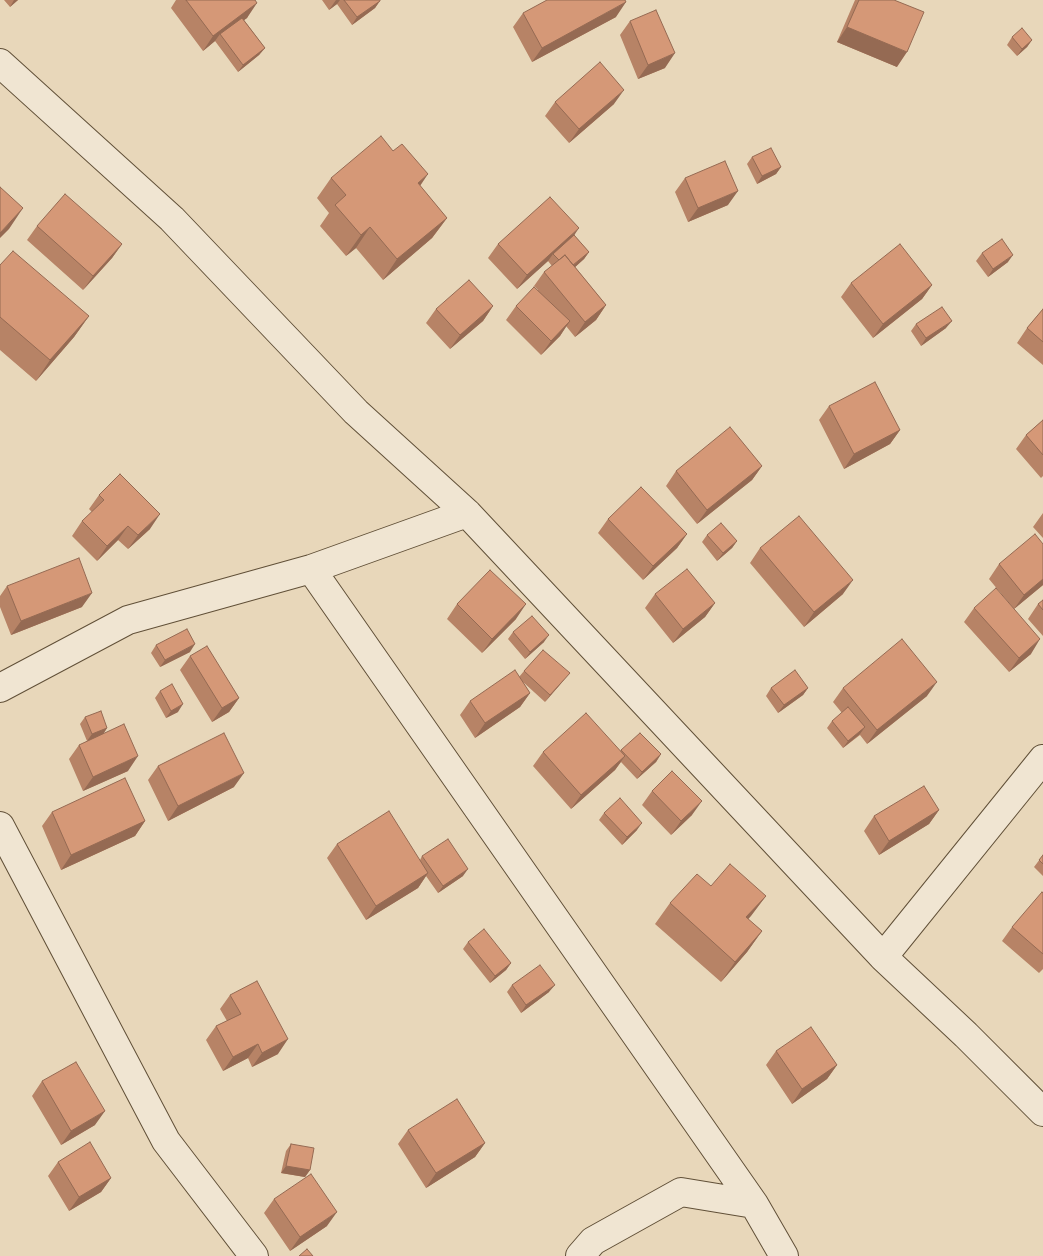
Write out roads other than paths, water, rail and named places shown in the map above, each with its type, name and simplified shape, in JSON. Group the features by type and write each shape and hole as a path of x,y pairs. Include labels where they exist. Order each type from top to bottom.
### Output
{"street":[{"path":"0,63 172,219 356,412 466,513 883,957 966,1035 1043,1112"},
{"path":"0,688 128,620 311,569 466,513"},
{"path":"311,569 754,1204 784,1256"},
{"path":"883,957 1043,759"},
{"path":"0,826 166,1141 254,1256"},
{"path":"580,1256 593,1241 681,1192 754,1204"}]}
